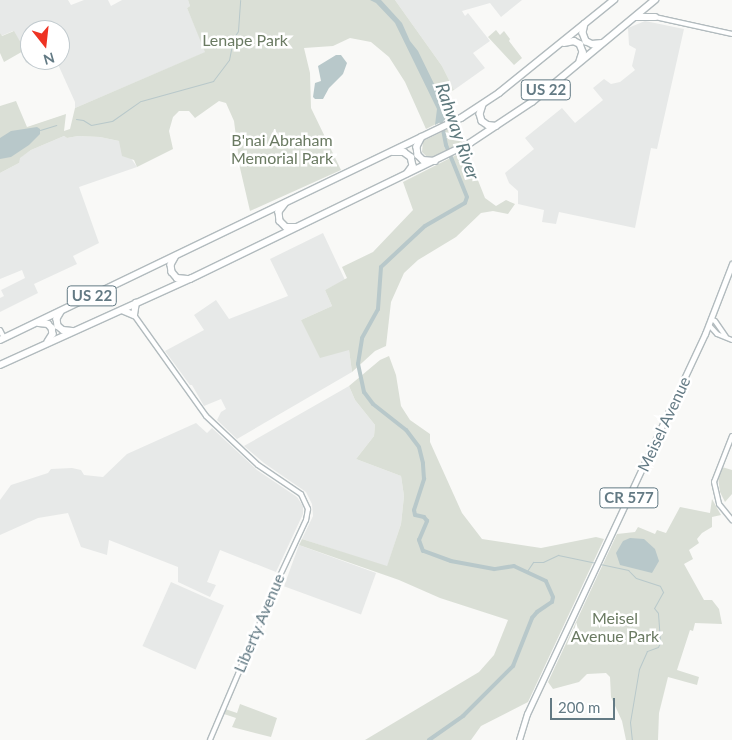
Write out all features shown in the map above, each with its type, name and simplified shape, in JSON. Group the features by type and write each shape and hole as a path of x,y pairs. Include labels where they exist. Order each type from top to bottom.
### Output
{"highway":[{"name":"US 22","path":"2,339 445,126 484,103 614,0"},
{"name":"US 22","path":"0,365 190,279 454,152 498,125 579,63 655,0"},
{"path":"649,5 648,12 655,17"},
{"path":"632,19 641,16 655,17"},
{"path":"586,22 583,32 586,41 592,44 603,43"},
{"path":"558,45 571,40 579,43 583,51 579,63"},
{"path":"484,103 480,114 482,121 488,125 498,125"},
{"path":"423,136 417,146 418,155 424,160 437,161"},
{"path":"388,153 404,152 412,158 412,168 402,177"},
{"path":"286,202 279,212 280,221 286,227 299,227"},
{"path":"178,254 171,265 172,273 178,278 190,279"},
{"path":"120,310 134,315 137,302"},
{"path":"62,311 57,319 58,326 63,330 73,331"},
{"path":"37,323 48,324 52,329 52,336 46,344"}],"main road":[{"name":"CR 577","path":"709,325 732,264"},
{"name":"Meisel Avenue","path":"519,740 527,714 709,325"}],"street":[{"path":"655,17 732,34"},
{"path":"716,307 717,324"},
{"name":"Liberty Avenue","path":"134,315 206,416 254,462 301,494 308,507 306,520 279,578 210,740"},
{"path":"711,320 717,324 726,337"},
{"path":"709,325 717,334"},
{"path":"0,330 2,339"},
{"path":"705,334 717,334 732,340"},
{"path":"732,436 714,484 719,504 732,520"}],"shaded area":[{"path":"0,0 68,0 71,5 84,0 108,0 111,6 122,0 188,0 190,6 187,8 206,52 75,108 75,102 61,70 70,70 70,20 20,20 20,42 13,31 1,36"},
{"path":"370,0 381,0 402,23 439,94 445,120 435,125 437,109 395,23 376,3"},
{"path":"395,0 522,0 501,17 490,3 462,11 465,16 468,13 490,41 473,53 485,68 454,90 442,66"},
{"path":"645,21 684,29 657,149 651,148 635,228 559,212 556,224 542,222 544,210 518,204 518,191 509,183 505,173 534,149 525,138 562,108 575,123 603,100 593,88 604,79 611,84 620,82 635,70 632,66 636,49 629,45 628,28"},
{"path":"336,55 341,55 347,63 343,74 329,88 323,99 315,99 313,97 315,83 321,81 318,66"},
{"path":"37,127 40,129 40,134 29,145 11,157 0,159 0,138 11,131"},
{"path":"64,136 67,138 78,136 100,137 119,141 137,167 79,187 99,243 73,256 77,264 34,284 38,293 0,312 0,298 4,296 1,290 25,278 22,270 0,279 0,173 19,163 19,158 31,150"},
{"path":"323,233 345,280 325,290 332,306 301,320 349,350 352,372 237,439 217,420 221,412 226,409 221,399 204,406 192,385 190,385 165,351 204,330 194,315 216,300 229,319 288,296 270,259"},
{"path":"349,386 355,400 375,425 374,436 356,459 401,476 404,496 401,524 387,567 302,539 313,516 312,504 306,492 264,463 244,446"},
{"path":"196,423 207,433 212,428 257,470 297,497 303,506 303,514 276,572 220,550 207,582 216,585 210,597 178,582 178,567 109,540 107,555 81,547 68,513 38,518 0,535 0,500 11,485 48,473 51,469 72,468 81,470 84,475 103,477 127,454"},
{"path":"630,538 644,539 655,549 659,561 652,573 620,565 616,553 623,541"},
{"path":"299,545 376,573 361,614 284,586"},
{"path":"171,582 224,606 196,670 143,646"}],"green space":[{"name":"Lenape Park","path":"188,0 395,0 442,66 454,90 449,92 449,108 452,116 426,129 405,82 389,57 371,42 350,38 333,46 304,48 310,73 311,108 341,170 250,211 240,168 234,121 226,103 219,101 195,118 189,111 179,111 173,117 169,131 173,149 137,167 134,160 122,156 119,141 100,137 78,136 67,138 64,136 31,150 20,158 19,163 0,173 0,106 16,101 27,127 66,114 64,131 70,129 75,108 205,52 187,8 190,6"},
{"path":"496,30 500,35 504,31 522,58 514,65 488,37"},
{"path":"14,31 20,41 20,53 4,62 0,53 0,33 2,36"},
{"path":"456,125 463,141 436,156 426,156 422,152 423,141"},
{"path":"466,150 485,198 496,206 506,200 515,204 508,214 493,211 481,213 456,237 418,260 404,273 391,302 386,346 375,351 352,372 349,350 320,358 301,320 332,306 325,290 347,278 342,267 373,252 413,210 403,182"},
{"path":"389,356 396,375 401,406 410,420 430,434 430,442 462,513 482,539 541,548 596,537 604,539 528,702 481,726 471,740 365,740 479,672 494,655 508,620 440,598 399,580 299,545 302,539 387,566 401,524 404,496 401,476 356,459 374,436 375,425 355,400 349,386 380,360"},
{"path":"722,467 732,470 732,494 725,502 720,492 718,477"},
{"name":"Meisel Avenue Park","path":"712,499 721,515 712,517 712,527 702,533 697,539 699,543 689,550 693,559 684,564 704,600 712,600 719,609 722,624 695,623 693,631 690,630 677,670 699,677 697,685 668,677 659,713 658,740 626,740 622,721 611,697 610,677 606,673 587,674 579,682 553,689 548,682 617,534 635,532 638,527 655,534 657,530 666,533 680,507 710,513"},
{"path":"240,704 277,718 271,737 232,727 236,718 224,714 225,709 237,713"}],"waterway":[{"path":"76,119 83,120 91,125 112,121 141,101 213,81 229,60 233,39 238,31 240,0"},
{"name":"Rahway River","path":"429,740 463,716 513,666 532,618 537,612 552,602 553,597 546,581 514,566 494,569 451,561 423,551 419,540 427,521 424,517 415,515 414,510 424,479 419,447 406,430 373,404 364,392 358,364 362,338 378,309 381,267 425,226 465,203 467,197 446,145 441,119"},
{"path":"40,130 56,125"},
{"path":"527,571 533,562 543,562 558,555 596,563"},
{"path":"600,564 628,570 636,578 660,586 663,592 654,608 658,613 660,643 658,647 647,651 639,669 630,722 632,740"}],"park label":[{"name":"B'nai Abraham Memorial Park","path":"282,149"}]}
